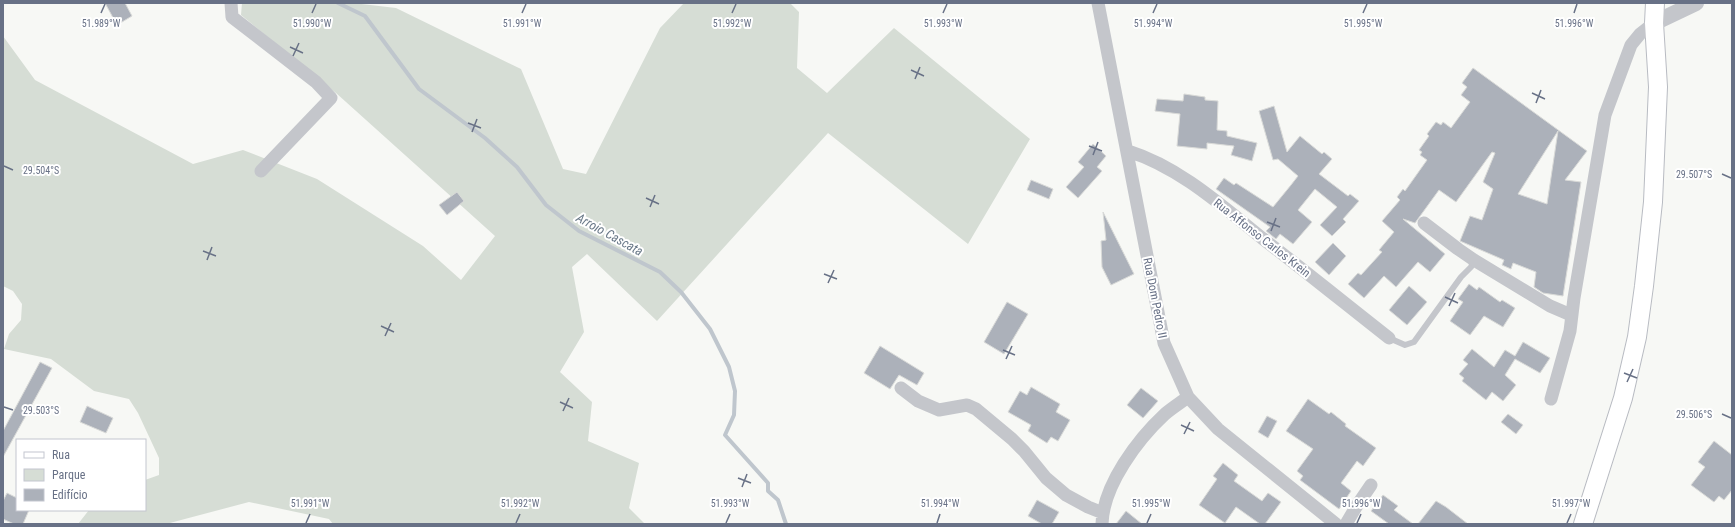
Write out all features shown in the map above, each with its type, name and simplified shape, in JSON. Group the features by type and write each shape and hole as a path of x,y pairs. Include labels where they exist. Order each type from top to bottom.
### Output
{"main road":[{"path":"1583,524 1623,398 1637,337 1653,202 1658,87 1654,23 1655,3"}],"street":[{"path":"231,3 232,17 316,82 331,98 261,171"},
{"name":"Rua Dom Pedro II","path":"1098,3 1128,151 1164,343 1188,397 1218,429 1336,524"},
{"path":"1551,399 1570,331 1571,315 1605,115 1631,45 1640,34 1654,23 1696,3"},
{"name":"Rua Affonso Carlos Krein","path":"1128,151 1145,156 1164,166 1205,192 1389,338"},
{"path":"1424,224 1474,260 1550,306 1571,315"},
{"path":"902,388 918,401 939,410 967,405 976,409 1012,439 1046,478 1066,496 1088,507 1102,518 1112,484 1126,462 1146,435 1166,413 1188,397"},
{"path":"1346,524 1371,486"}],"lane":[{"path":"1389,338 1405,345 1414,342 1461,277 1471,267 1474,260"}],"green space":[{"path":"242,3 353,3 396,8 521,69 563,169 586,174 660,28 684,3 790,3 799,12 797,68 827,93 894,28 1030,139 968,244 828,133 657,321 587,254 572,267 584,332 560,372 592,402 588,441 639,463 629,508 645,524 333,524 329,519 249,502 166,524 78,524 88,511 146,511 146,480 159,475 159,458 138,413 129,399 94,391 51,359 4,349 9,334 21,320 22,304 13,291 3,286 3,36 35,80 193,164 243,150 317,179 423,246 461,280 495,236 336,93 241,15"}],"building":[{"path":"105,3 125,3 132,16 117,25"},
{"path":"1473,68 1587,151 1565,180 1581,182 1563,296 1543,293 1534,287 1536,272 1513,263 1511,269 1502,265 1504,260 1460,241 1470,216 1482,220 1493,189 1483,182 1495,153 1492,152 1456,202 1439,190 1415,223 1403,219 1445,254 1430,272 1418,262 1396,287 1384,276 1364,298 1348,284 1358,273 1361,275 1382,252 1379,250 1394,232 1382,221 1400,200 1397,197 1403,189 1405,191 1427,160 1420,155 1422,152 1419,150 1429,136 1427,134 1436,122 1441,125 1443,122 1451,128 1470,102 1461,95 1467,87 1462,83","holes":["1558,131 1547,204 1518,194"]},
{"path":"1184,94 1205,97 1205,100 1218,101 1217,130 1227,131 1227,136 1257,143 1252,161 1231,155 1234,146 1207,143 1207,149 1177,146 1180,114 1155,111 1157,99 1183,101"},
{"path":"1274,106 1287,152 1300,136 1322,154 1324,152 1332,159 1319,174 1348,196 1350,194 1359,201 1343,219 1346,222 1332,236 1320,225 1337,207 1315,189 1298,210 1312,222 1293,244 1280,234 1276,239 1266,231 1270,227 1216,189 1224,178 1234,185 1236,183 1273,207 1298,176 1278,159 1273,160 1259,111"},
{"path":"1093,144 1106,156 1097,167 1102,171 1078,198 1066,187 1084,167 1078,162"},
{"path":"1031,180 1053,189 1049,199 1027,190"},
{"path":"457,192 464,201 447,215 439,205"},
{"path":"1103,212 1134,274 1111,285 1102,267 1101,241 1106,240"},
{"path":"1333,243 1346,256 1329,275 1315,262"},
{"path":"1469,284 1477,290 1479,287 1500,302 1502,300 1515,308 1503,327 1484,316 1470,335 1450,321 1463,302 1458,299"},
{"path":"1409,286 1427,302 1407,325 1389,310"},
{"path":"1007,302 1028,314 1004,354 984,342"},
{"path":"1523,342 1550,358 1540,373 1515,359 1505,375 1516,385 1503,401 1492,392 1486,400 1462,381 1464,378 1459,374 1468,364 1463,360 1472,349 1494,367 1505,350 1515,356"},
{"path":"880,346 924,373 917,385 899,375 890,389 864,373"},
{"path":"40,362 52,368 3,457 3,431"},
{"path":"1031,387 1060,404 1056,412 1070,420 1058,441 1051,437 1047,443 1028,431 1031,425 1008,412 1020,391 1027,395"},
{"path":"1141,388 1158,401 1143,418 1127,405"},
{"path":"1308,399 1329,414 1331,412 1346,424 1345,426 1376,448 1363,466 1357,461 1341,483 1351,491 1339,509 1300,480 1303,476 1297,471 1313,449 1286,431"},
{"path":"87,406 113,418 106,433 80,422"},
{"path":"1508,414 1523,425 1516,434 1501,422"},
{"path":"1267,416 1277,421 1268,438 1258,432"},
{"path":"1714,441 1732,455 1732,490 1724,500 1719,496 1714,502 1691,485 1705,467 1698,462"},
{"path":"1223,463 1238,475 1234,481 1262,501 1268,493 1281,502 1265,524 1260,524 1236,507 1225,523 1199,505 1217,479 1213,476"},
{"path":"7,493 16,498 16,511 29,511 23,524 14,524 3,519 3,501"},
{"path":"1383,495 1398,506 1394,510 1413,524 1389,524 1371,511"},
{"path":"1037,500 1059,512 1052,524 1042,524 1028,516"},
{"path":"1436,501 1446,507 1468,524 1418,524"},
{"path":"1126,511 1142,524 1116,524"}],"waterway":[{"name":"Arroio Cascata","path":"338,3 365,16 419,89 485,138 517,167 546,205 579,231 660,272 681,292 710,329 729,367 735,391 734,415 725,435 768,483 768,491 778,500 786,524"}]}
